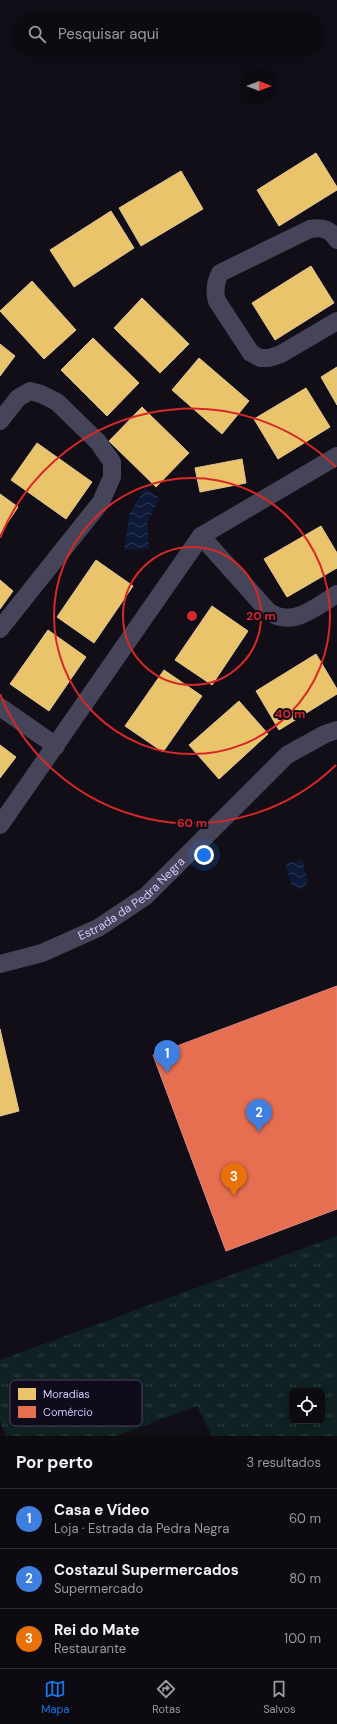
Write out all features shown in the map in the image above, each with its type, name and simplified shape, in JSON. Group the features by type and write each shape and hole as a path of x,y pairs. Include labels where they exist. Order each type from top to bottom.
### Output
{"street":[{"path":"337,240 329,230 319,227 310,229 220,274 216,282 215,293 217,302 250,353 260,358 269,358 281,354 337,321"},
{"path":"0,420 18,398 30,391 41,394 57,402 98,442 112,462 112,477 101,502 0,629"},
{"path":"0,825 201,536 337,456"},
{"path":"201,536 268,611 276,617 300,617 337,594"},
{"path":"0,707 56,746"},
{"name":"Estrada da Pedra Negra","path":"0,964 42,953 98,928 146,896 287,755 325,734 337,730"}],"green space":[{"path":"337,1236 337,1436 212,1436 197,1406 116,1436 6,1436 0,1421 0,1360"}],"water":[{"path":"145,488 160,498 147,523 149,549 124,550 130,513"},
{"path":"302,860 308,881 302,890 292,885 285,864"}],"building: Moradias":[{"path":"316,153 337,187 337,190 279,226 257,190"},
{"path":"181,171 203,209 141,246 119,208"},
{"path":"111,211 134,248 74,287 50,250"},
{"path":"311,266 334,303 275,340 252,303"},
{"path":"32,281 76,330 44,359 0,311"},
{"path":"142,298 189,344 160,373 114,328"},
{"path":"93,338 139,383 107,416 61,370"},
{"path":"0,344 15,356 0,376"},
{"path":"199,358 249,401 222,434 172,390"},
{"path":"337,367 337,405 321,377"},
{"path":"306,388 330,427 278,459 254,419"},
{"path":"142,407 189,453 156,487 109,441"},
{"path":"37,443 92,482 66,519 11,480"},
{"path":"242,459 246,483 200,492 195,468"},
{"path":"0,494 18,507 0,534"},
{"path":"321,526 337,553 337,568 287,597 264,559"},
{"path":"96,560 133,586 94,643 57,617"},
{"path":"0,580 13,591 0,609"},
{"path":"212,606 248,631 212,685 175,660"},
{"path":"48,630 86,657 49,711 10,684"},
{"path":"316,654 337,689 337,694 279,730 256,691"},
{"path":"164,670 202,696 163,752 125,726"},
{"path":"239,701 268,734 219,779 189,745"},
{"path":"0,745 16,757 0,778"},
{"path":"0,1029 19,1111 0,1116"}],"building: Comércio":[{"path":"337,986 337,1209 226,1251 153,1055"}],"place":[{"name":"Casa e Vídeo","path":"167,1073"},
{"name":"Costazul Supermercados","path":"259,1132"},
{"name":"Rei do Mate","path":"234,1196"}]}
